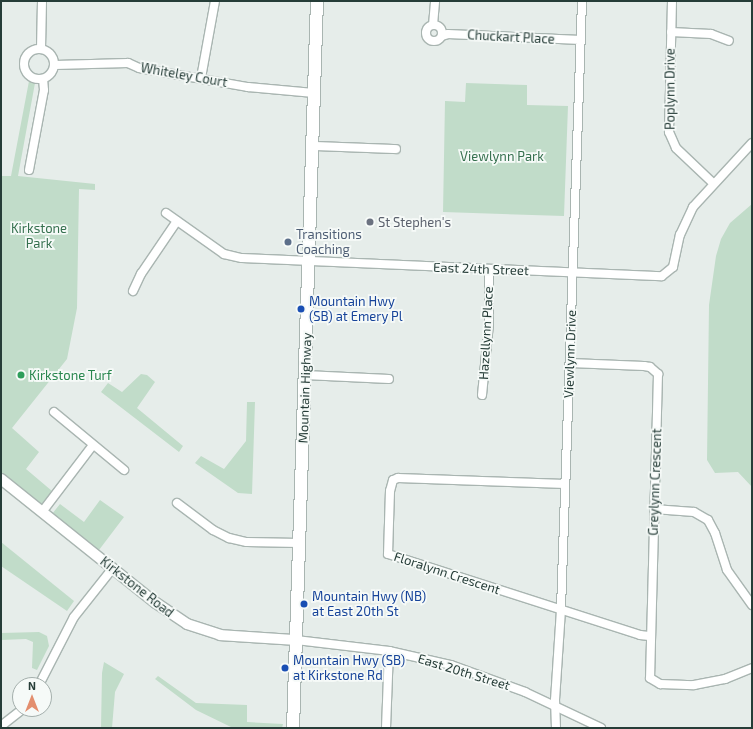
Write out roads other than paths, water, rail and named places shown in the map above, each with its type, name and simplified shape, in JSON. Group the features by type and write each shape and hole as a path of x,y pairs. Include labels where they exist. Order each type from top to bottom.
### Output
{"main road":[{"name":"Mountain Highway","path":"293,728 310,261 317,1"}],"street":[{"path":"41,49 42,1"},
{"path":"201,78 215,1"},
{"path":"433,25 435,1"},
{"name":"Viewlynn Drive","path":"556,728 555,706 561,609 582,1"},
{"name":"Poplynn Drive","path":"672,1 669,132 676,148 713,183"},
{"path":"433,25 440,27 442,36 436,40 428,36 428,28 433,25"},
{"path":"671,32 711,34 729,41"},
{"name":"Chuckart Place","path":"442,36 448,34 581,40"},
{"path":"41,49 50,53 55,64 50,75 43,79 38,79 28,74 24,63 30,52 41,49"},
{"name":"Whiteley Court","path":"55,64 128,63 139,68 276,92 314,93"},
{"path":"29,170 44,90 43,79"},
{"path":"713,183 752,143"},
{"path":"313,146 396,149"},
{"name":"East 24th Street","path":"166,213 224,254 253,259 653,277 662,276 673,267 680,235 686,218 713,183"},
{"path":"133,291 141,274 177,221"},
{"name":"Hazellynn Place","path":"482,396 489,323 489,270"},
{"name":"Greylynn Crescent","path":"570,364 644,366 650,367 658,374 648,670 651,680 660,684 694,686 724,679 752,668"},
{"path":"305,375 389,379"},
{"path":"54,412 124,470"},
{"path":"42,512 93,445"},
{"name":"Floralynn Crescent","path":"565,484 398,478 393,480 390,491 388,554 393,557 561,609 640,636 649,636"},
{"name":"Kirkstone Road","path":"1,479 170,614 202,631 240,638 296,640"},
{"path":"177,503 213,530 229,538 247,542 299,543"},
{"path":"654,509 694,512 708,520 715,533 727,570 752,605"},
{"path":"43,677 74,617 112,569"},
{"name":"East 20th Street","path":"296,640 389,651 486,676 601,728"},
{"path":"386,728 389,651"},
{"path":"3,727 14,717"}],"place":[{"name":"St Stephen's","path":"370,222"},
{"name":"Transitions Coaching","path":"288,242"},
{"name":"Mountain Hwy (SB) at Emery Pl","path":"301,309"},
{"name":"Kirkstone Turf","path":"21,375"},
{"name":"Mountain Hwy (NB) at East 20th St","path":"304,604"},
{"name":"Mountain Hwy (SB) at Kirkstone Rd","path":"285,668"}],"park label":[{"name":"Viewlynn Park","path":"502,156"},
{"name":"Kirkstone Park","path":"39,236"}]}
